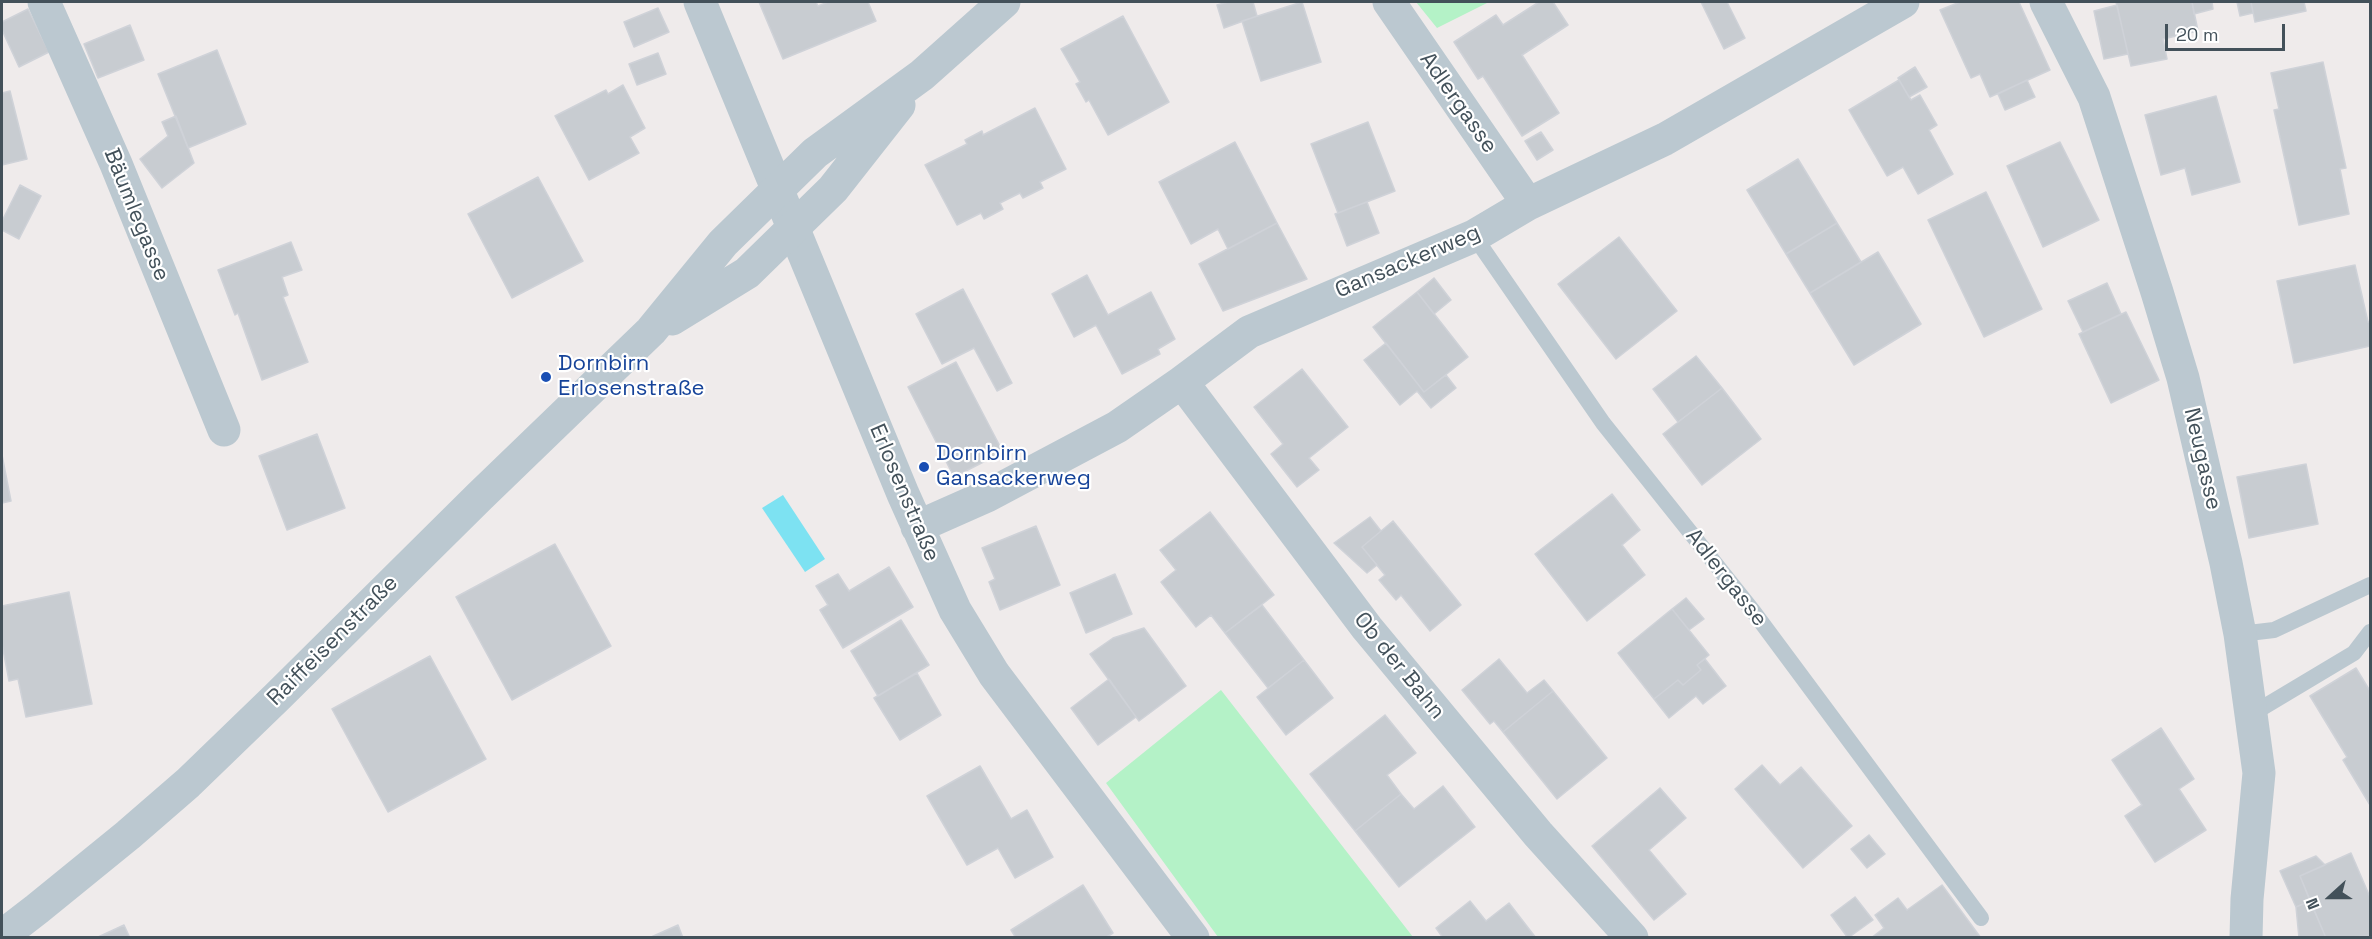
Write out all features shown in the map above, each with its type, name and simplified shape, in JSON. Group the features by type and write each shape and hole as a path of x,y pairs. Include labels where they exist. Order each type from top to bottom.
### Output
{"street":[{"name":"Bäumlegasse","path":"44,2 116,164 224,429"},
{"name":"Erlosenstraße","path":"700,2 795,227 917,527 955,610 994,674 1193,938"},
{"name":"Raiffeisenstraße","path":"2,936 128,835 188,783 479,496 651,331 723,243 815,153 922,75 1004,2"},
{"name":"Adlergasse","path":"1389,2 1528,204"},
{"name":"Gansackerweg","path":"917,527 987,496 1118,427 1249,332 1474,236 1528,204 1665,139 1903,2"},
{"name":"Neugasse","path":"2046,2 2094,97 2157,292 2183,378 2240,634 2259,773 2247,899 2246,938"},
{"name":"Raiffeisenstraße","path":"651,331 747,273 833,189 922,75"},
{"name":"Ob der Bahn","path":"1182,382 1367,628 1538,834 1632,938"}],"lane":[{"name":"Adlergasse","path":"1474,236 1603,423 1753,611 1981,918"},
{"path":"2240,634 2274,630 2370,585"},
{"path":"2252,714 2354,653 2370,632"}],"green space":[{"path":"1416,2 1489,2 1437,28"},
{"path":"1221,690 1413,937 1218,937 1106,783"}],"water":[{"path":"783,495 825,559 805,572 762,508"}],"building":[{"path":"759,2 816,2 818,6 828,2 868,2 876,21 783,59"},
{"path":"1228,2 1253,2 1257,16 1224,28 1217,5"},
{"path":"1302,2 1321,62 1261,81 1242,21"},
{"path":"1539,2 1553,2 1568,25 1522,55 1559,113 1522,136 1483,76 1478,79 1454,42 1496,15 1503,25"},
{"path":"1701,2 1727,2 1745,38 1724,49"},
{"path":"1960,2 2019,2 2050,70 1990,97 1980,74 1971,78 1940,10"},
{"path":"2116,2 2192,2 2198,31 2163,39 2167,59 2131,66"},
{"path":"2192,2 2212,2 2213,9 2194,14"},
{"path":"2237,2 2251,2 2253,13 2240,16"},
{"path":"2251,2 2304,2 2306,11 2255,22"},
{"path":"2117,5 2128,54 2104,59 2094,11"},
{"path":"658,8 669,32 634,47 624,22"},
{"path":"28,9 49,52 19,67 2,30 2,22"},
{"path":"1123,16 1169,102 1108,135 1089,100 1086,102 1076,84 1080,82 1061,49"},
{"path":"130,25 144,60 98,78 84,44"},
{"path":"217,50 246,124 188,148 158,74"},
{"path":"658,53 666,74 637,85 629,64"},
{"path":"2323,62 2346,168 2340,169 2349,214 2299,225 2274,110 2279,109 2271,73"},
{"path":"1915,67 1927,87 1909,97 1898,78"},
{"path":"1899,80 1911,100 1920,95 1937,125 1929,130 1953,174 1918,194 1903,167 1887,176 1849,110"},
{"path":"2027,80 2035,97 2005,110 1998,94"},
{"path":"623,85 645,128 630,137 639,153 589,180 555,116 606,90 608,94"},
{"path":"10,91 27,159 2,165 2,93"},
{"path":"2216,96 2240,182 2192,195 2185,168 2161,175 2145,115"},
{"path":"1035,108 1066,169 1040,182 1043,188 1023,198 1020,193 1000,203 1003,209 984,219 981,213 957,225 925,165 967,144 965,140 982,131 983,135"},
{"path":"176,116 194,163 162,188 140,159 168,136 162,122"},
{"path":"1368,122 1395,191 1338,213 1311,144"},
{"path":"1541,132 1553,150 1537,160 1525,141"},
{"path":"1235,142 1277,223 1228,249 1218,229 1191,244 1159,182"},
{"path":"2060,142 2099,220 2043,247 2007,166"},
{"path":"1798,159 1837,223 1786,254 1747,190"},
{"path":"538,177 583,261 512,298 468,214"},
{"path":"20,185 41,196 19,239 2,230 2,221"},
{"path":"1986,192 2042,309 1984,337 1928,220"},
{"path":"1367,202 1379,233 1347,246 1335,214"},
{"path":"1277,223 1307,279 1223,311 1199,264"},
{"path":"1837,223 1861,262 1810,293 1786,254"},
{"path":"1619,237 1677,311 1616,359 1558,284"},
{"path":"291,242 302,270 282,277 288,295 283,297 308,362 262,380 238,313 235,315 218,270"},
{"path":"1878,252 1921,324 1854,365 1810,293"},
{"path":"2355,265 2368,322 2370,322 2370,346 2294,363 2277,281"},
{"path":"1087,275 1108,315 1151,292 1175,339 1158,349 1160,354 1122,374 1096,325 1074,337 1052,294"},
{"path":"1434,278 1451,300 1434,314 1417,292"},
{"path":"2107,283 2121,314 2083,332 2068,301"},
{"path":"963,289 1012,383 997,391 974,348 942,364 916,314"},
{"path":"1417,292 1468,357 1424,392 1373,327"},
{"path":"2126,312 2159,380 2111,403 2079,334"},
{"path":"1386,343 1424,392 1446,375 1456,388 1431,408 1417,391 1400,405 1364,360"},
{"path":"1696,356 1722,388 1678,422 1653,389"},
{"path":"956,362 1003,452 954,477 908,387"},
{"path":"1302,369 1348,427 1309,458 1319,470 1297,487 1271,454 1283,444 1254,407"},
{"path":"1722,388 1761,439 1702,485 1663,434"},
{"path":"317,434 345,508 287,530 259,456"},
{"path":"2,455 11,501 2,503"},
{"path":"2306,464 2318,524 2249,538 2237,477"},
{"path":"1612,494 1640,530 1622,545 1645,575 1587,621 1535,554"},
{"path":"1210,512 1274,595 1225,633 1211,615 1196,627 1161,582 1176,570 1160,550"},
{"path":"1370,517 1381,531 1362,547 1377,565 1367,573 1334,543"},
{"path":"1393,521 1461,605 1430,631 1401,595 1396,600 1379,580 1385,575 1362,547"},
{"path":"1036,526 1060,585 1000,610 989,582 995,579 982,548"},
{"path":"555,544 611,646 512,700 456,597"},
{"path":"889,567 913,607 843,648 820,610 828,605 816,586 838,574 849,591"},
{"path":"1115,574 1132,614 1086,633 1070,593"},
{"path":"69,592 92,704 26,717 18,679 9,681 2,644 2,606"},
{"path":"1686,598 1704,619 1689,630 1672,609"},
{"path":"1262,605 1304,660 1268,688 1225,633"},
{"path":"1672,609 1709,655 1697,665 1701,670 1683,685 1678,680 1654,699 1618,653"},
{"path":"901,620 929,665 878,696 851,651"},
{"path":"1144,628 1186,686 1139,721 1090,654 1113,638"},
{"path":"430,656 486,759 388,812 332,709"},
{"path":"1499,659 1527,693 1544,680 1553,691 1503,732 1494,721 1490,724 1462,690"},
{"path":"1705,659 1726,686 1703,704 1696,696 1669,718 1654,699 1678,680 1683,685 1701,670 1697,665"},
{"path":"1304,660 1333,698 1286,735 1257,697"},
{"path":"2356,668 2370,691 2370,805 2343,760 2347,757 2310,696"},
{"path":"917,673 941,715 900,740 874,698"},
{"path":"1109,679 1136,717 1098,745 1071,708"},
{"path":"1553,691 1607,758 1557,799 1503,732"},
{"path":"1385,715 1416,753 1387,775 1401,794 1355,831 1310,774"},
{"path":"2161,728 2194,779 2179,789 2206,830 2155,862 2125,816 2142,805 2112,760"},
{"path":"1762,765 1780,785 1801,767 1852,826 1803,868 1735,789"},
{"path":"980,766 1011,819 1027,810 1053,857 1015,878 998,848 967,865 927,796"},
{"path":"1443,786 1475,827 1399,887 1355,831 1401,794 1414,809"},
{"path":"1660,788 1686,818 1649,850 1686,894 1654,920 1592,846"},
{"path":"1869,835 1885,854 1867,868 1851,849"},
{"path":"2351,853 2370,897 2370,936 2326,938 2300,876"},
{"path":"2316,856 2325,865 2300,876 2310,901 2296,907 2280,871"},
{"path":"1083,885 1113,933 1105,938 1016,938 1011,930"},
{"path":"1942,885 1981,938 1871,938 1884,928 1875,915 1898,898 1907,910"},
{"path":"1855,897 1873,920 1848,938 1831,915"},
{"path":"1470,901 1486,921 1509,903 1536,938 1443,938 1436,928"},
{"path":"2310,901 2326,938 2299,938 2296,907"},
{"path":"124,925 130,938 96,938"},
{"path":"678,925 683,938 649,938"}],"place":[{"name":"Dornbirn Erlosenstraße","path":"546,377"},
{"name":"Dornbirn Gansackerweg","path":"924,467"}]}
